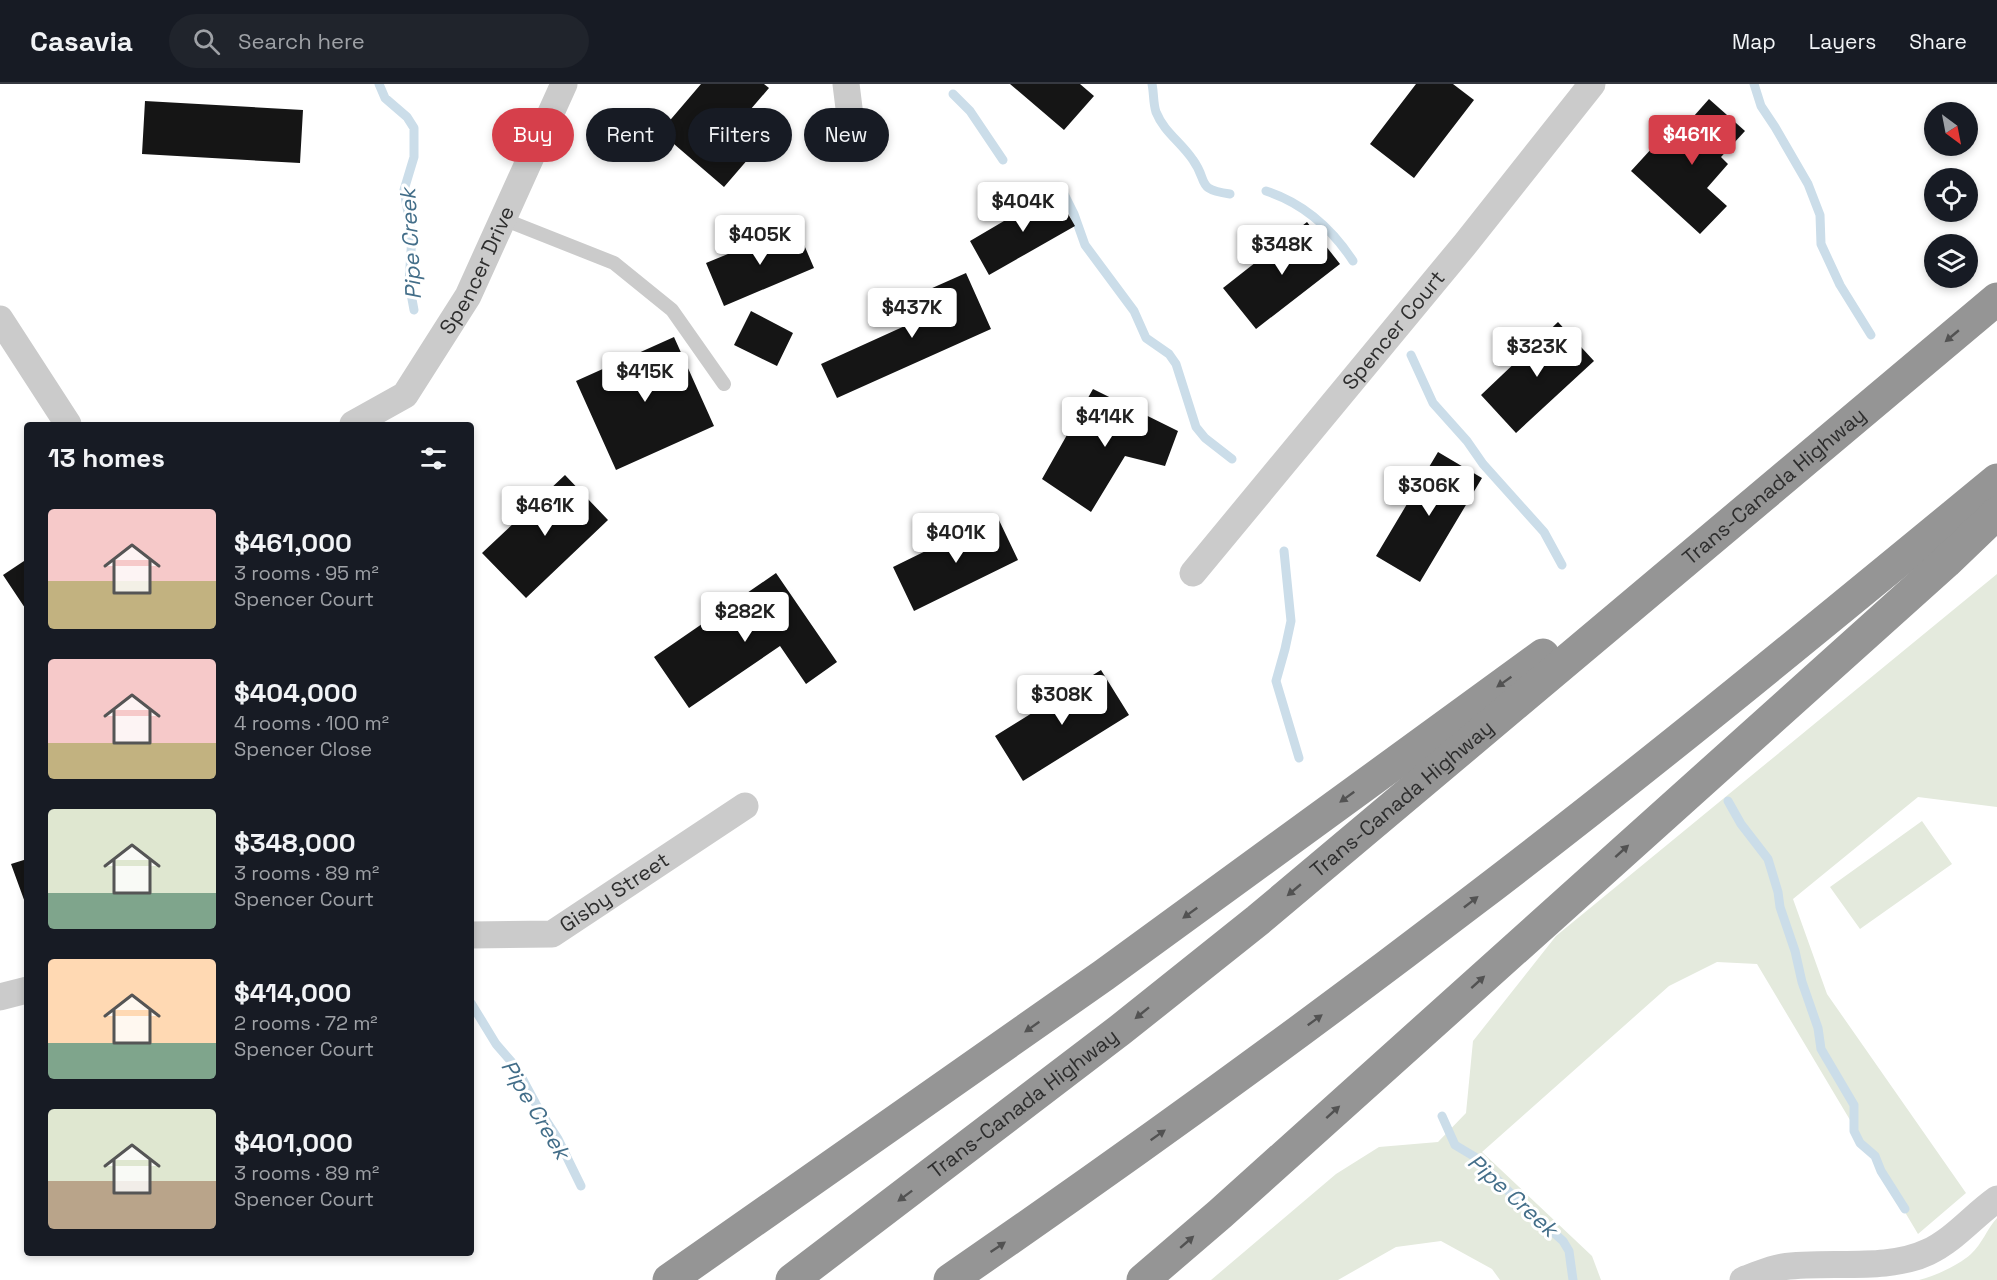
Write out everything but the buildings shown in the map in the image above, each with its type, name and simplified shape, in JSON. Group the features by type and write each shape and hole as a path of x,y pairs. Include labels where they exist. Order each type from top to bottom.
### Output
{"highway":[{"name":"Trans-Canada Highway","path":"792,1280 1102,1044 1258,920 1997,299"},
{"path":"950,1280 1180,1119 1472,901 1802,640 1997,480"},
{"path":"1143,1280 1946,562 1997,513"},
{"path":"669,1280 1104,975 1475,703 1740,514"}],"street":[{"name":"Spencer Drive","path":"356,422 405,395 468,296 564,84"},
{"path":"846,84 849,108"},
{"name":"Spencer Court","path":"1193,573 1466,243 1592,84"},
{"path":"0,319 67,422"},
{"name":"Gisby Street","path":"474,935 552,934 745,806"},
{"path":"0,997 24,991"},
{"path":"1743,1280 1780,1267 1905,1260 1927,1253 1944,1243 1979,1211 1997,1199"}],"lane":[{"path":"503,219 614,263 672,310 724,384"}],"shaded area":[{"path":"1997,574 1997,807 1918,797 1793,899 1827,994 1966,1193 1918,1234 1757,964 1717,962 1669,986 1482,1152 1592,1256 1601,1280 1500,1280 1492,1269 1441,1241 1396,1247 1338,1280 1211,1280 1336,1174 1379,1147 1438,1142 1466,1113 1473,1041 1556,936"},
{"path":"1922,821 1952,864 1860,929 1830,887"},
{"path":"1997,1218 1997,1280 1919,1280 1946,1270 1966,1258 1978,1246"}],"waterway":[{"name":"Pipe Creek","path":"379,84 385,98 407,117 414,128 414,157 404,190 412,236 409,283 414,310"},
{"path":"1152,84 1155,109 1159,119 1193,160 1204,183 1212,190 1230,194"},
{"name":"Pipe Creek","path":"1754,84 1761,106 1808,184 1820,215 1821,244 1840,285 1871,335"},
{"name":"Pipe Creek","path":"953,94 970,111 1003,160"},
{"path":"1266,191 1292,202 1316,218 1336,238 1353,261"},
{"name":"Pipe Creek","path":"1063,192 1085,245 1134,311 1146,338 1169,354 1176,364 1196,427 1205,438 1232,459"},
{"path":"1411,355 1433,403 1467,441 1483,464 1544,532 1562,565"},
{"name":"Pipe Creek","path":"1284,551 1291,621 1276,681 1299,758"},
{"path":"1728,801 1741,824 1768,859 1802,982 1818,1028 1821,1049 1854,1105 1854,1131 1860,1143 1875,1156 1881,1171 1905,1209"},
{"name":"Pipe Creek","path":"474,1008 496,1044 516,1067 558,1139 581,1186"},
{"name":"Pipe Creek","path":"1442,1116 1455,1145 1475,1157 1518,1201 1563,1241 1569,1251 1573,1280"}]}
